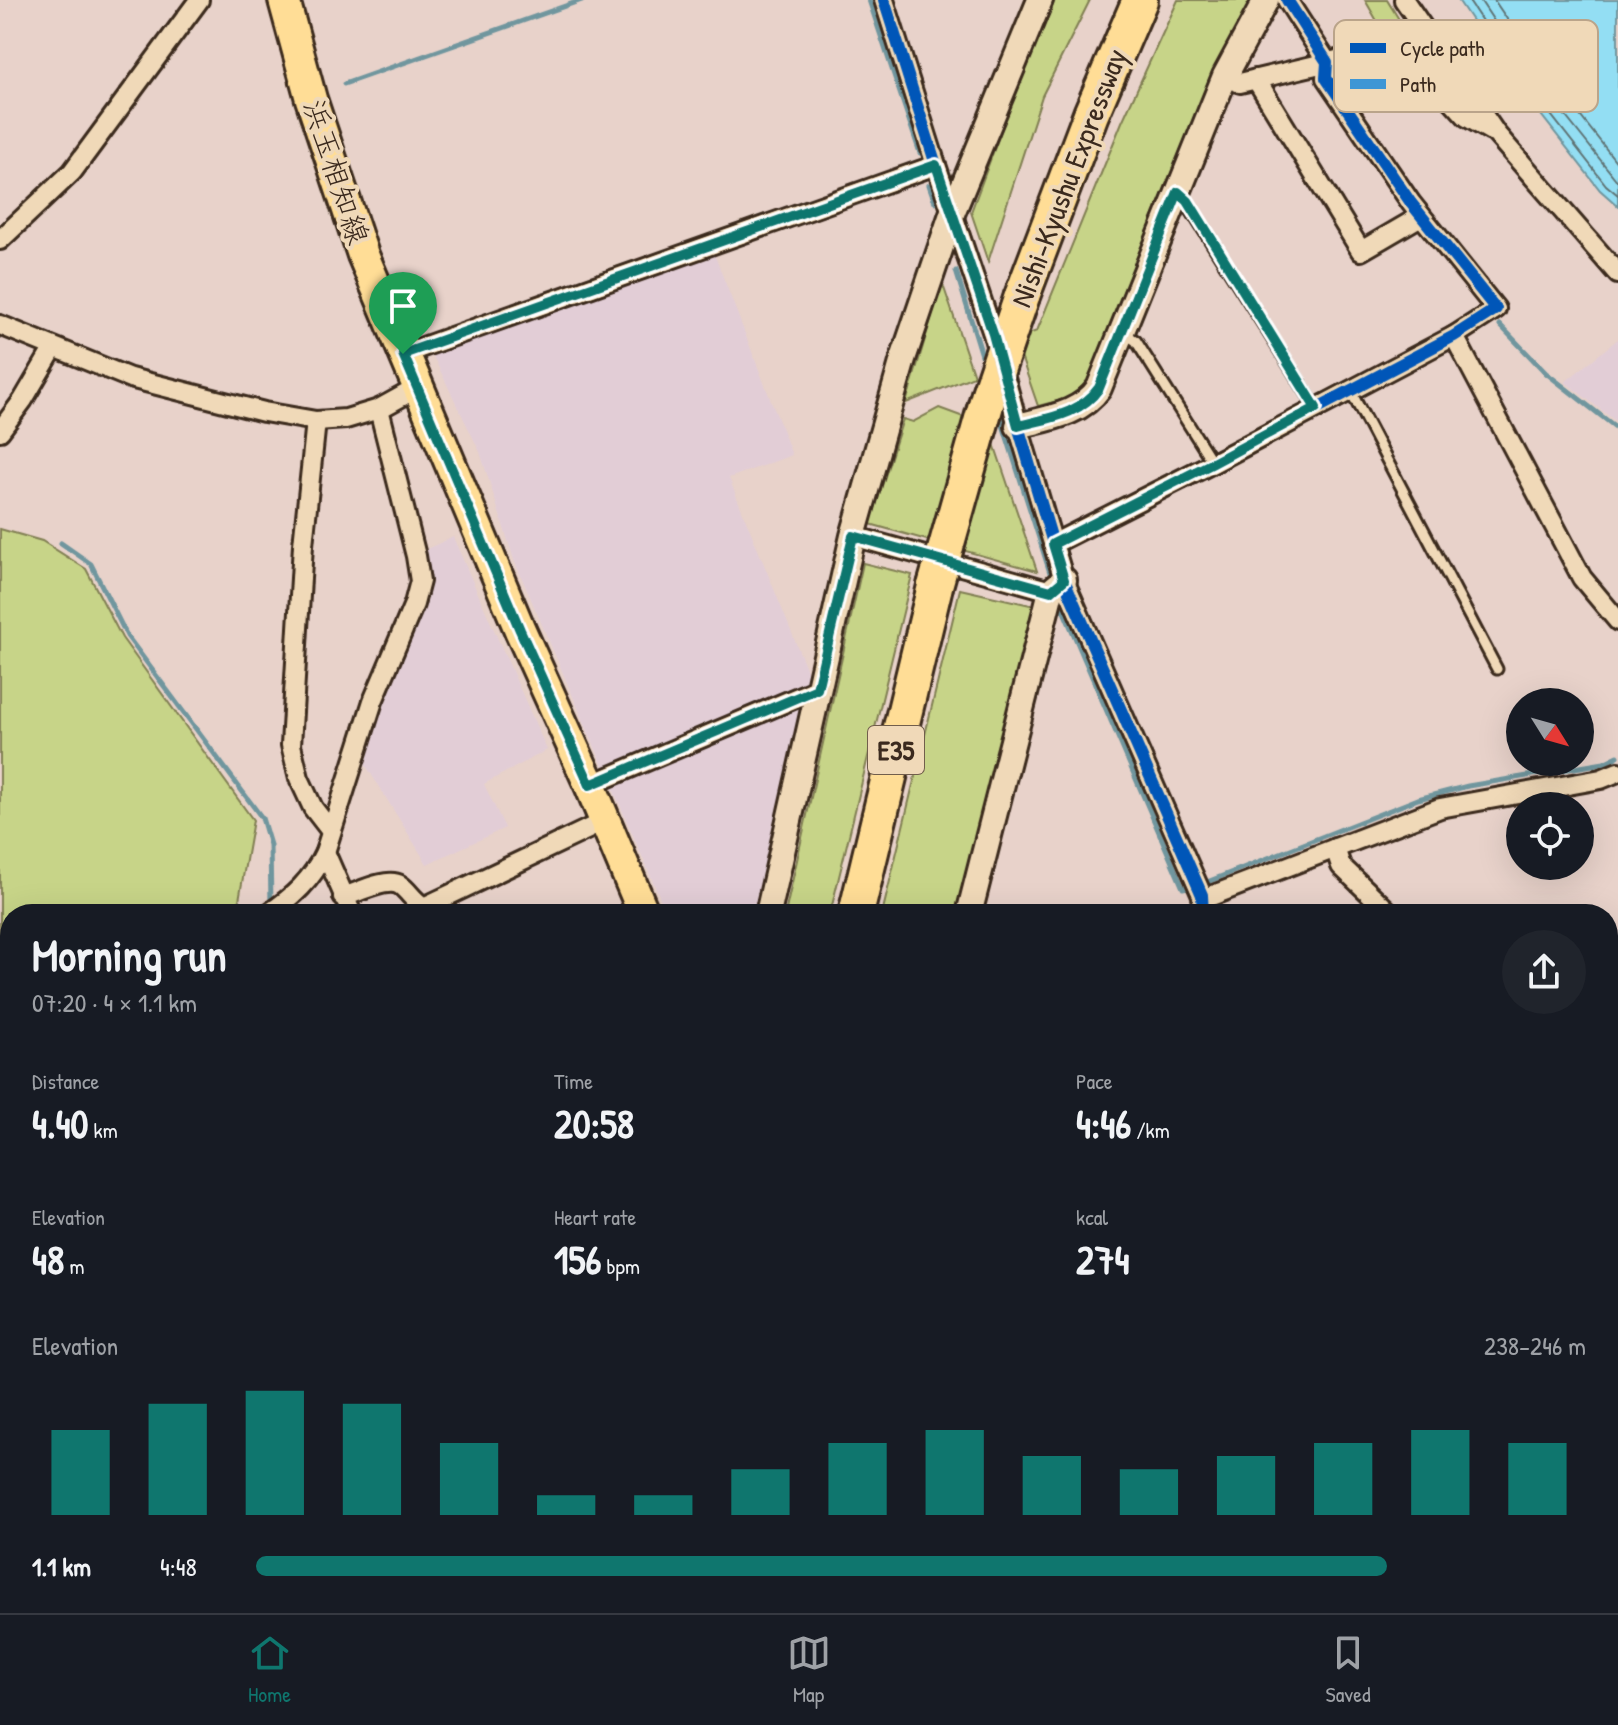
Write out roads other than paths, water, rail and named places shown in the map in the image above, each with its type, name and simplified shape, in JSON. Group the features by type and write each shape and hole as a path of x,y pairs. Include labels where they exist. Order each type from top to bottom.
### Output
{"highway":[{"name":"Nishi-Kyushu Expressway","path":"858,904 935,586 985,407 1080,140 1140,0"}],"main road":[{"name":"浜玉相知線","path":"284,0 335,176 403,354 640,904"}],"street":[{"path":"0,240 72,172 199,0"},
{"path":"884,0 993,334 1053,544 1058,586 1203,903 1440,808 1601,779 1618,772"},
{"path":"770,904 853,536 903,359 953,211 1040,0"},
{"path":"1018,426 1075,411 1089,402 1099,388 1225,76 1266,0"},
{"path":"1287,0 1327,62 1326,78 1334,90"},
{"path":"1404,0 1418,20"},
{"path":"1225,76 1240,83 1334,60"},
{"path":"1256,79 1361,251 1421,216"},
{"path":"1053,544 1454,336 1496,309 1421,216 1349,112"},
{"path":"1462,112 1497,135"},
{"path":"1481,112 1497,135 1618,274"},
{"path":"403,354 936,165"},
{"path":"0,325 130,378 264,412 316,421 346,419 379,409 417,388"},
{"path":"1454,336 1582,578 1618,621"},
{"path":"0,431 23,400 53,349"},
{"path":"281,904 301,889 317,870 325,852 373,701 414,604 420,581 379,409"},
{"path":"316,421 303,545 291,745 299,778 313,808 330,830"},
{"path":"853,536 1058,586"},
{"path":"972,904 1058,586"},
{"path":"590,785 817,689"},
{"path":"430,904 605,821"},
{"path":"1335,848 1341,866 1381,904"},
{"path":"325,852 347,904"},
{"path":"343,897 390,882 402,886 419,904"}],"lane":[{"path":"1178,192 1188,201 1316,408"},
{"path":"1122,332 1136,341 1213,463"},
{"path":"1350,390 1497,669"}],"water":[{"path":"1458,0 1618,0 1618,206 1600,190 1539,112 1598,112 1598,20 1472,20"}],"waterway":[{"path":"344,84 582,0"},
{"path":"869,0 920,153"},
{"path":"929,185 935,202"},
{"path":"956,271 985,365"},
{"path":"1500,325 1546,373 1618,429"},
{"path":"998,409 1052,579"},
{"path":"61,543 91,564 127,636 262,818 270,845 271,904"},
{"path":"1059,600 1183,888 1202,884 1418,799 1468,786 1604,763 1618,756"}]}
